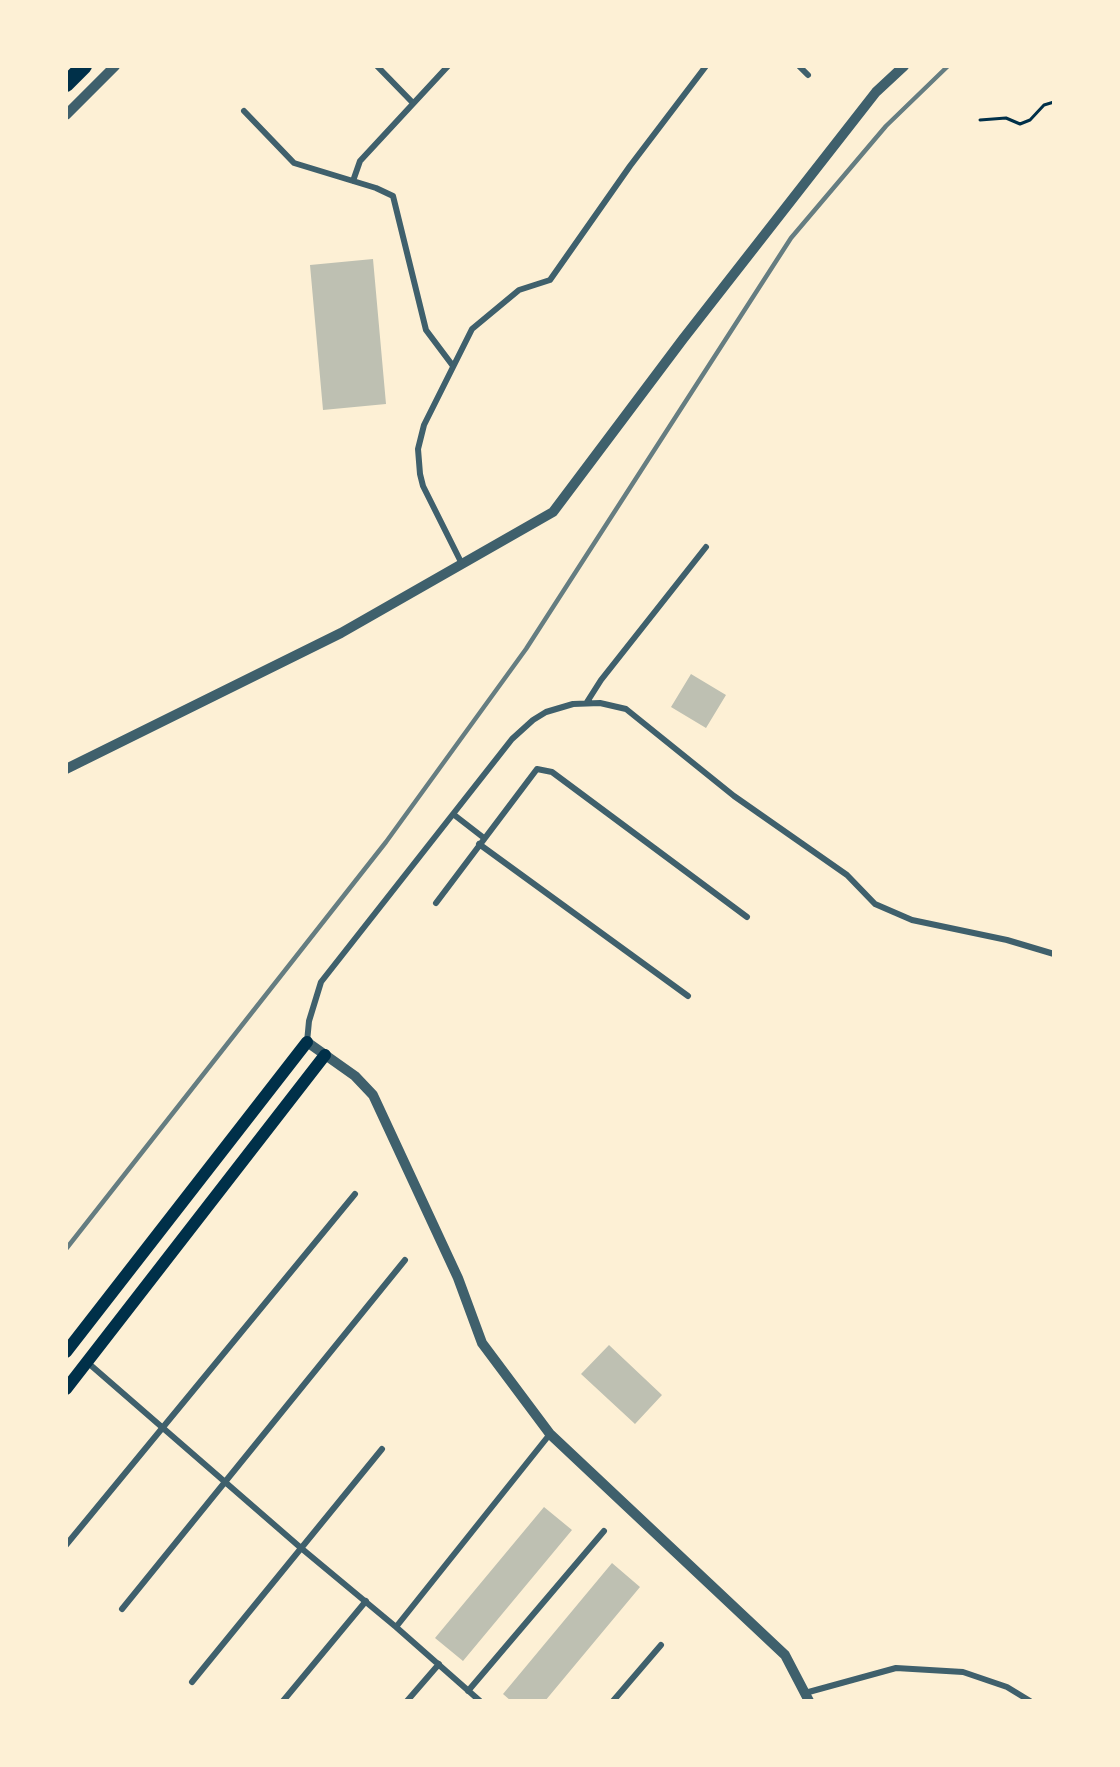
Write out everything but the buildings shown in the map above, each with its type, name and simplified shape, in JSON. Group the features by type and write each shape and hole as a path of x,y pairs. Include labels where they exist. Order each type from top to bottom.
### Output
{"highway":[{"path":"66,84 84,66"}],"main road":[{"path":"66,1352 307,1042"},
{"path":"66,1389 325,1055"}],"street":[{"path":"66,115 115,66"},
{"path":"376,66 413,103"},
{"path":"353,181 360,161 448,66"},
{"path":"462,564 423,486 418,461 420,436 424,424 472,329 519,290 550,280 630,166 706,66"},
{"path":"799,66 808,75"},
{"path":"66,769 341,633 553,512 683,339 876,92 904,66"},
{"path":"244,111 294,163 376,188 393,196 426,330 453,366"},
{"path":"587,702 601,680 706,547"},
{"path":"1030,1701 1007,1687 963,1672 896,1668 807,1697 785,1655 550,1434 482,1343 458,1278 373,1095 355,1076 307,1042 309,1021 321,982 522,729 546,712 587,702 614,705 626,710 734,796 847,875 875,904 912,920 1007,940 1054,954"},
{"path":"436,903 537,769 552,772 747,917"},
{"path":"453,814 481,841 688,996"},
{"path":"66,1545 355,1194"},
{"path":"122,1609 405,1260"},
{"path":"87,1362 480,1701"},
{"path":"396,1627 550,1434"},
{"path":"192,1682 382,1449"},
{"path":"468,1690 604,1531"},
{"path":"283,1701 366,1601"},
{"path":"613,1701 661,1645"},
{"path":"407,1701 439,1664"}],"path":[{"path":"980,120 1006,118 1020,124 1030,120 1044,105 1054,102"}],"railway":[{"path":"66,1249 386,842 526,649 791,238 886,126 948,66"}]}
